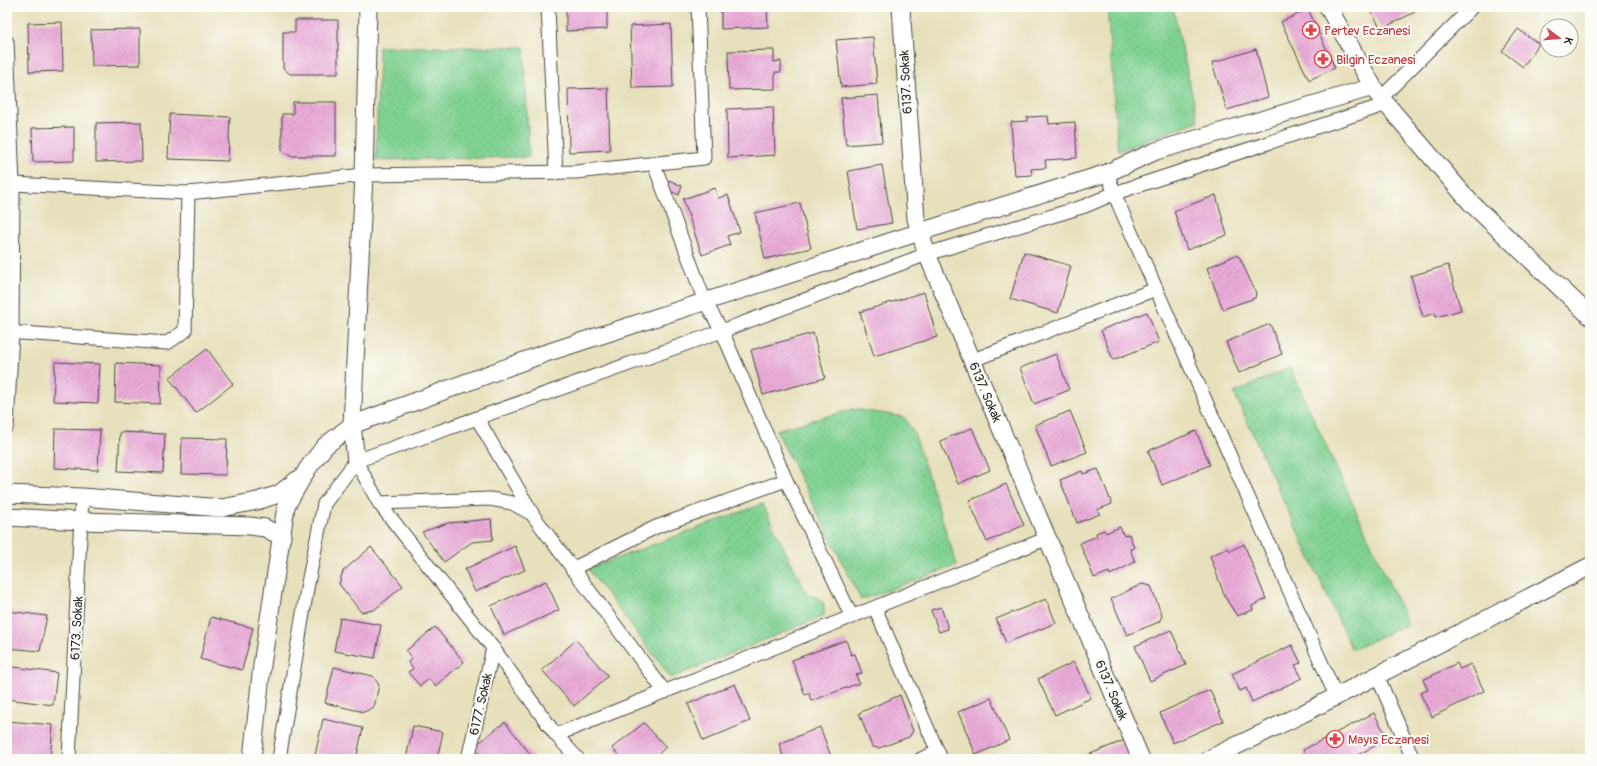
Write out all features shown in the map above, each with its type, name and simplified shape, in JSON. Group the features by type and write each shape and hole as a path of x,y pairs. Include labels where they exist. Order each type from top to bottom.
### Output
{"street":[{"path":"368,7 364,175 352,424 356,461 379,503 493,648 556,735 578,759"},
{"path":"548,7 556,172"},
{"path":"13,184 188,193 364,175 576,172 704,158 698,7"},
{"name":"6137. Sokak","path":"901,7 916,219 927,254 1141,759"},
{"path":"1328,7 1380,96 1470,202 1590,316"},
{"path":"279,759 308,583 324,504 356,461 722,331 927,254 1085,206 1115,193 1380,96 1472,7"},
{"path":"7,42 13,184 7,426"},
{"path":"252,759 262,665 286,506 304,475 325,446 352,424 543,354 1107,173 1156,151 1380,96"},
{"path":"654,164 705,302 722,331 786,480 852,617"},
{"path":"1107,173 1156,289 1336,696"},
{"path":"10,332 167,343 185,331 188,193"},
{"path":"973,360 1156,289"},
{"path":"477,418 532,514 665,692"},
{"path":"7,494 82,497 222,508 257,501 279,494 304,475"},
{"path":"572,569 656,527 786,480"},
{"name":"6173. Sokak","path":"69,759 82,497"},
{"path":"379,503 490,499 512,503 532,514"},
{"path":"7,517 81,521 250,526 265,528 282,536"},
{"path":"556,735 1048,538"},
{"path":"1209,759 1590,566"},
{"path":"875,608 940,756 921,759"},
{"name":"6177. Sokak","path":"468,759 493,648"},
{"path":"1377,675 1413,759"}],"green space":[{"path":"1107,7 1173,7 1198,121 1118,151"},
{"path":"379,47 524,47 529,157 376,160"},
{"path":"1290,367 1408,624 1352,650 1234,393"},
{"path":"854,409 904,417 914,433 957,565 861,600 776,430"},
{"path":"762,504 807,594 818,598 824,603 824,616 671,678 588,569"}],"building":[{"path":"566,7 607,7 607,29 566,31"},
{"path":"721,7 767,7 768,27 721,29"},
{"path":"1369,7 1425,7 1381,29"},
{"path":"1308,9 1335,68 1309,80 1281,22"},
{"path":"295,20 338,20 338,74 290,74 283,68 283,32 295,32"},
{"path":"62,22 63,71 29,72 28,23"},
{"path":"671,24 673,87 632,88 630,26"},
{"path":"140,29 140,65 92,66 91,30"},
{"path":"1518,29 1539,44 1523,67 1502,51"},
{"path":"873,37 877,84 841,87 836,40"},
{"path":"1256,49 1268,97 1227,110 1212,63"},
{"path":"774,50 774,62 781,61 781,72 775,72 775,89 729,90 728,51"},
{"path":"608,88 610,150 569,152 568,89"},
{"path":"878,95 882,142 846,145 841,98"},
{"path":"293,102 336,102 336,156 290,156 282,150 282,114 293,114"},
{"path":"773,107 775,155 728,158 727,109"},
{"path":"170,114 230,117 228,161 168,159"},
{"path":"1048,116 1049,124 1075,122 1077,158 1045,160 1046,168 1031,169 1032,175 1015,176 1011,122 1027,121 1027,117"},
{"path":"141,122 142,161 96,162 96,123"},
{"path":"74,127 74,161 33,162 32,128"},
{"path":"882,165 892,223 857,229 848,171"},
{"path":"669,180 682,186 679,195 666,189"},
{"path":"715,188 718,198 728,195 740,232 727,236 730,245 702,255 683,199"},
{"path":"1216,195 1227,235 1187,250 1174,211"},
{"path":"800,203 811,248 765,259 755,213"},
{"path":"1024,252 1071,266 1058,313 1010,299"},
{"path":"1236,255 1240,258 1256,293 1255,298 1223,309 1207,268"},
{"path":"1448,265 1461,310 1436,317 1435,313 1423,317 1411,276"},
{"path":"924,292 937,337 874,356 860,312"},
{"path":"1147,312 1159,342 1113,360 1101,330"},
{"path":"1270,324 1282,354 1239,373 1226,342"},
{"path":"813,333 825,378 763,395 751,350"},
{"path":"207,349 233,384 196,413 169,378"},
{"path":"1056,354 1069,390 1034,404 1020,368"},
{"path":"55,362 100,364 98,403 53,401"},
{"path":"116,363 161,365 160,404 115,402"},
{"path":"1070,411 1087,452 1051,466 1035,425"},
{"path":"972,428 990,470 958,484 940,441"},
{"path":"55,429 100,430 98,470 54,468"},
{"path":"1196,431 1210,465 1162,485 1148,451"},
{"path":"120,432 165,434 163,473 118,471"},
{"path":"182,438 227,439 226,475 181,474"},
{"path":"1098,469 1112,504 1097,510 1100,514 1077,523 1060,480 1082,471 1083,474"},
{"path":"1006,484 1024,525 987,542 969,501"},
{"path":"491,519 493,540 472,542 444,562 422,532 448,523"},
{"path":"1120,527 1124,536 1129,534 1134,548 1130,549 1135,562 1110,575 1109,572 1094,578 1080,543 1097,536 1096,533 1104,530 1106,533"},
{"path":"1244,544 1266,599 1252,606 1253,610 1237,616 1225,597 1210,556 1228,548 1230,551"},
{"path":"515,546 525,570 475,592 465,569"},
{"path":"371,547 403,586 374,610 361,612 339,584 343,571"},
{"path":"546,581 559,610 504,635 491,606"},
{"path":"1142,584 1151,586 1162,616 1159,622 1127,635 1111,599"},
{"path":"1046,599 1056,623 1006,643 996,619"},
{"path":"941,607 948,629 939,632 931,610"},
{"path":"7,611 47,616 40,651 7,648"},
{"path":"211,617 253,628 242,670 200,659"},
{"path":"340,618 381,625 375,658 334,651"},
{"path":"435,627 464,662 435,686 429,679 420,686 408,672 413,669 408,662 412,659 406,651"},
{"path":"1171,630 1186,665 1150,681 1135,646"},
{"path":"576,640 608,676 574,706 542,670"},
{"path":"846,640 851,655 855,654 862,673 856,675 859,683 811,701 809,693 805,695 792,660"},
{"path":"1292,645 1301,663 1295,665 1302,678 1252,702 1246,688 1240,691 1232,674"},
{"path":"1074,662 1091,698 1055,715 1038,679"},
{"path":"1457,663 1460,669 1471,664 1484,691 1432,717 1420,693 1428,690 1423,680"},
{"path":"7,666 57,673 53,705 7,699"},
{"path":"334,667 373,676 379,685 374,707 364,712 325,703"},
{"path":"735,684 750,721 703,741 688,704"},
{"path":"1210,690 1223,721 1173,743 1160,713"},
{"path":"900,695 913,731 909,737 879,748 872,747 859,713"},
{"path":"991,698 1009,740 976,755 958,712"},
{"path":"1374,713 1388,739 1350,759 1307,759 1303,750"},
{"path":"323,719 363,728 356,759 333,759 315,755"},
{"path":"7,721 53,725 50,759 7,759"},
{"path":"505,722 534,759 480,758 476,745"},
{"path":"644,723 666,747 653,759 622,759 612,748"},
{"path":"413,726 443,732 437,759 406,759"},
{"path":"820,727 832,759 784,759 779,744"},
{"path":"1125,740 1132,759 1078,759"}],"place":[{"name":"Pertev Eczanesi","path":"1311,30"},
{"name":"Bilgin Eczanesi","path":"1323,59"},
{"name":"Mayıs Eczanesi","path":"1335,739"}]}
